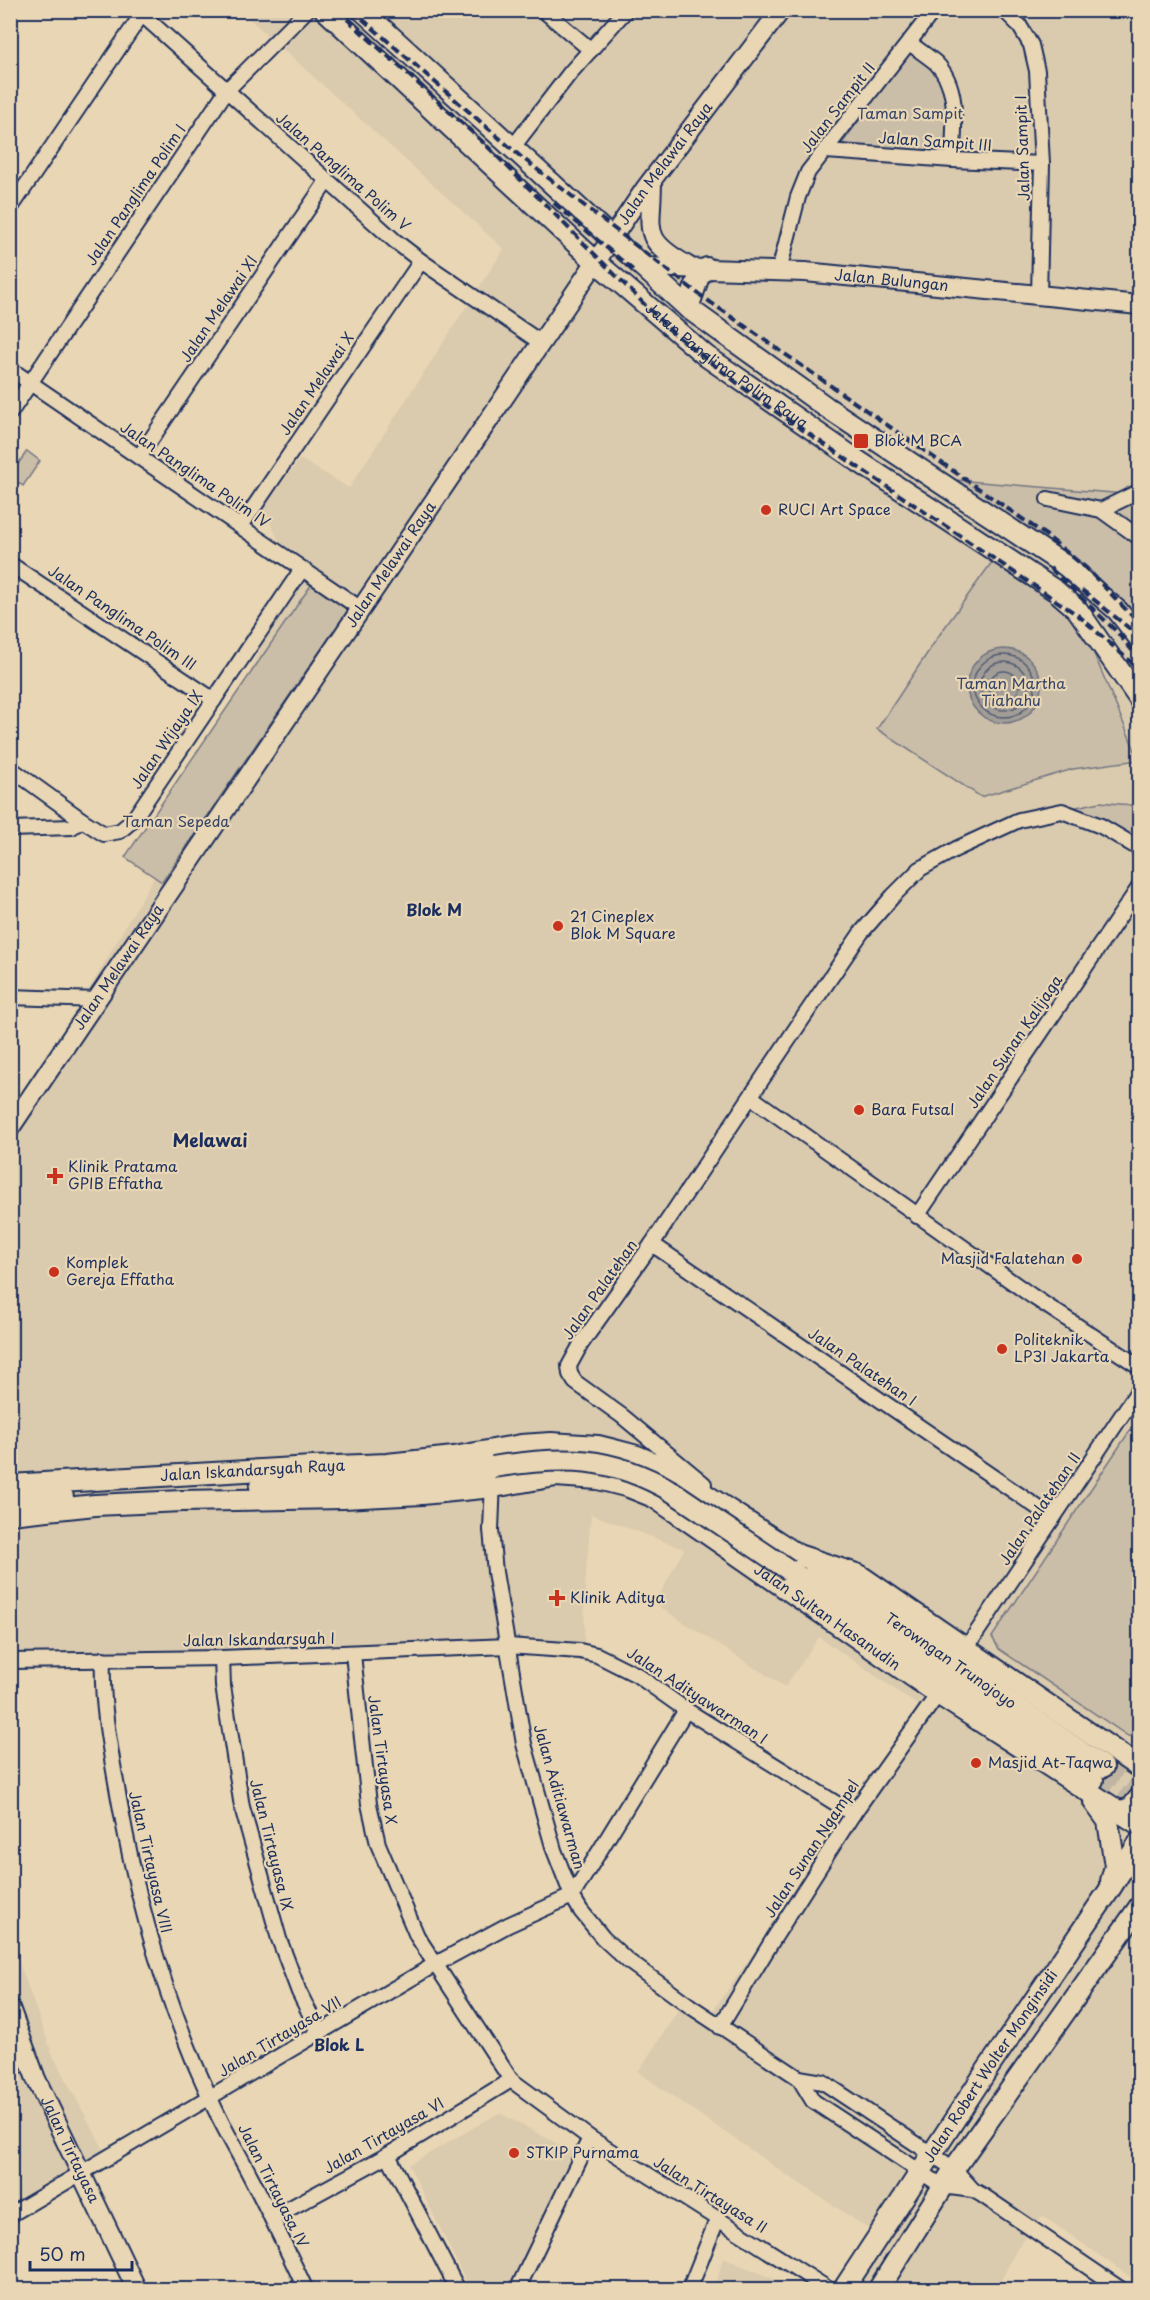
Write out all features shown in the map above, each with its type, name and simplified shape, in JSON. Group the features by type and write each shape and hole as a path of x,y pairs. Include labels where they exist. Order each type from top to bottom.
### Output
{"main road":[{"name":"Jalan Panglima Polim Raya","path":"325,10 596,262 706,356 777,406 1056,591 1077,609 1140,700"},
{"name":"Jalan Panglima Polim Raya","path":"362,10 688,308 793,383 1066,566 1118,611 1138,634"},
{"name":"Jalan Melawai Raya","path":"10,1128 652,179 782,10"},
{"path":"652,179 650,229 656,243 667,254 698,267 699,276 688,308"},
{"name":"Jalan Bulungan","path":"644,267 698,267 864,276 1139,304"},
{"path":"1139,304 1140,315"},
{"path":"777,406 793,383"},
{"path":"494,1451 521,1445 551,1443 598,1446 637,1456 663,1467 745,1519 793,1563"},
{"name":"Jalan Iskandarsyah Raya","path":"10,1485 387,1464 494,1451"},
{"path":"10,1500 338,1483 471,1471 537,1460 608,1464 653,1480 793,1563 859,1575 1134,1760"},
{"name":"Jalan Sultan Hasanudin","path":"493,1487 556,1476 598,1479 629,1487 654,1497 938,1694 1094,1779 1117,1812 1140,1825"},
{"name":"Jalan Iskandarsyah Raya","path":"10,1514 95,1505 373,1497 493,1487"},
{"name":"Terowngan Trunojoyo","path":"793,1563 853,1612 1094,1779"},
{"name":"Terowngan Trunojoyo","path":"793,1563 1094,1779"},
{"path":"807,1602 853,1612"},
{"path":"1094,1779 1108,1821 1115,1866 1108,1892"},
{"path":"1117,1812 1131,1808 1140,1797"},
{"name":"Jalan Robert Wolter Monginsidi","path":"843,2289 1140,1841"},
{"name":"Jalan Robert Wolter Monginsidi","path":"878,2289 942,2186 1140,1906"},
{"name":"Jalan Tirtayasa","path":"10,2008 36,2079 137,2289"}],"street":[{"name":"Jalan Panglima Polim I","path":"10,412 226,91 307,10"},
{"path":"543,10 591,50"},
{"path":"513,147 570,73 626,10"},
{"name":"Jalan Sampit II","path":"779,271 798,197 808,172 910,43 933,10"},
{"name":"Jalan Sampit I","path":"1004,10 1019,25 1031,45 1037,71 1042,164 1039,295"},
{"name":"Jalan Panglima Polim V","path":"140,13 327,181 421,261 540,342"},
{"path":"10,209 140,13"},
{"path":"910,43 937,64 949,81 954,100 953,160"},
{"name":"Jalan Sampit III","path":"826,151 1042,164"},
{"name":"Jalan Melawai XI","path":"139,457 327,181"},
{"name":"Jalan Melawai X","path":"241,526 421,261"},
{"name":"Jalan Panglima Polim IV","path":"10,369 361,609"},
{"path":"1101,510 1140,491"},
{"path":"1048,499 1101,510 1140,538"},
{"name":"Jalan Panglima Polim III","path":"10,564 214,700"},
{"name":"Jalan Wijaya IX","path":"82,820 104,834 120,831 133,820 302,569"},
{"path":"10,768 82,820 72,827 10,829"},
{"name":"Jalan Palatehan","path":"745,1519 622,1416 575,1382 570,1374 569,1366 581,1344 652,1244 861,933 920,869 994,830 1019,820 1062,811 1101,826 1140,849"},
{"name":"Jalan Sunan Kalijaga","path":"917,1216 1140,886"},
{"path":"10,998 98,1000"},
{"path":"751,1097 1032,1296 1140,1367"},
{"name":"Jalan Palatehan I","path":"652,1244 1053,1518"},
{"name":"Jalan Palatehan II","path":"967,1647 1140,1388"},
{"name":"Jalan Aditiawarman","path":"494,1451 491,1530 495,1572 524,1744 554,1850 572,1896 603,1938 628,1961 720,2027 799,2078 823,2082 954,2169 973,2190 1122,2289"},
{"name":"Jalan Iskandarsyah I","path":"10,1661 222,1658 508,1646"},
{"name":"Jalan Adityawarman I","path":"508,1646 547,1647 597,1655 637,1675 686,1710 854,1814"},
{"name":"Jalan Tirtayasa X","path":"354,1654 369,1804 378,1844 407,1915 434,1965"},
{"name":"Jalan Tirtayasa IX","path":"222,1658 223,1686 242,1807 279,1940 299,1992 319,2032"},
{"name":"Jalan Tirtayasa VIII","path":"103,1659 111,1754 138,1898 159,1971 210,2098"},
{"name":"Jalan Sunan Ngampel","path":"720,2027 854,1814 938,1694"},
{"path":"572,1896 686,1710"},
{"name":"Jalan Tirtayasa VII","path":"10,2216 434,1965 508,1925 572,1896"},
{"name":"Jalan Tirtayasa II","path":"434,1965 511,2080 590,2138 830,2289"},
{"name":"Jalan Aditiawarman","path":"799,2078 813,2101 921,2170 942,2186 973,2190"},
{"name":"Jalan Tirtayasa VI","path":"272,2218 388,2155 511,2080"},
{"name":"Jalan Tirtayasa IV","path":"210,2098 306,2289"},
{"path":"517,2289 590,2138"},
{"path":"388,2155 458,2289"},
{"path":"689,2289 717,2220"}],"shaded area":[{"path":"241,11 1139,11 1139,2283 1043,2216 1016,2250 997,2289 838,2289 869,2229 638,2072 689,1994 712,2012 925,1710 819,1637 785,1687 655,1604 684,1549 591,1514 585,1587 584,1643 400,1656 11,1666 11,1124 179,834 294,571 263,508 300,459 349,488 504,249"},
{"path":"10,1938 53,2056 104,2150 11,2206"},
{"path":"499,2113 573,2152 511,2289 470,2289 409,2165"},
{"path":"723,2258 798,2289 715,2289"}],"green space":[{"name":"Taman Sampit","path":"908,52 934,67 948,100 946,154 839,148"},
{"path":"27,451 40,461 23,486 11,477 11,474"},
{"path":"956,480 1137,495 1133,622 1111,591 1085,565"},
{"name":"Taman Martha Tiahahu","path":"992,562 1067,609 1089,642 1139,760 1073,769 981,797 877,729 940,634"},
{"name":"Taman Sepeda","path":"311,585 348,610 162,882 125,857"},
{"path":"1100,802 1139,806 1139,854 1067,809"},
{"path":"1139,1417 1140,1735 1128,1736 999,1649 992,1637"}],"water":[{"path":"997,649 1011,649 1025,655 1035,665 1041,679 1039,700 1025,717 1011,723 997,723 983,717 973,707 967,693 967,679 973,665 983,655"}],"tunnel":[{"path":"1103,1767 1140,1790"},
{"path":"1093,1780 1140,1808"}],"railway":[{"path":"337,10 485,144 673,333 763,403 1079,616 1140,670"},
{"path":"352,10 520,156 700,295 1047,536 1086,568 1140,624"},
{"path":"554,203 634,271"},
{"path":"1050,568 1116,631 1140,660"},
{"path":"1082,590 1140,637"}],"place":[{"name":"Blok M BCA","path":"861,441"},
{"name":"RUCI Art Space","path":"766,510"},
{"name":"21 Cineplex Blok M Square","path":"558,926"},
{"name":"Bara Futsal","path":"859,1110"},
{"name":"Klinik Pratama GPIB Effatha","path":"55,1176"},
{"name":"Masjid Falatehan","path":"1077,1259"},
{"name":"Komplek Gereja Effatha","path":"54,1272"},
{"name":"Politeknik LP3I Jakarta","path":"1002,1349"},
{"name":"Klinik Aditya","path":"557,1598"},
{"name":"Masjid At-Taqwa","path":"976,1763"},
{"name":"STKIP Purnama","path":"514,2153"}],"district":[{"name":"Blok M","path":"434,910"},
{"name":"Melawai","path":"210,1141"},
{"name":"Blok L","path":"339,2045"}]}
